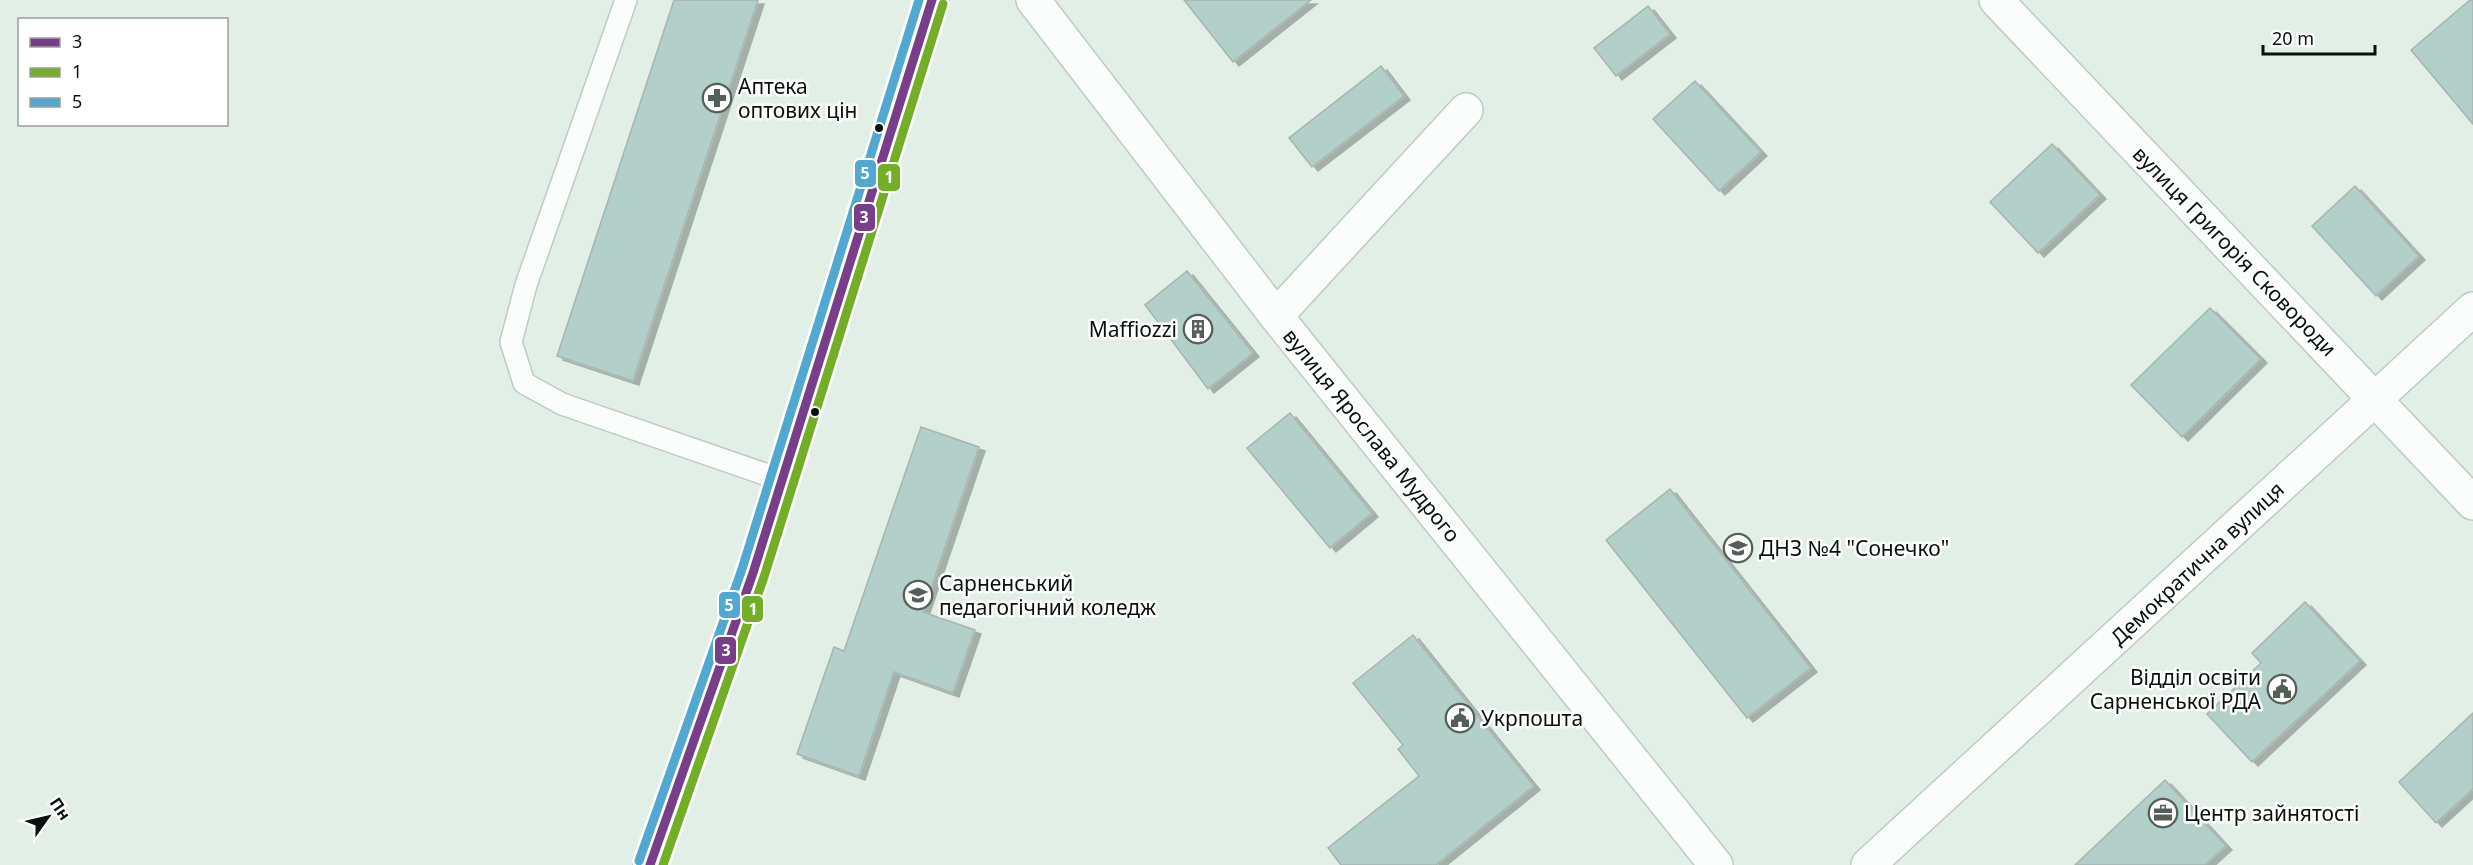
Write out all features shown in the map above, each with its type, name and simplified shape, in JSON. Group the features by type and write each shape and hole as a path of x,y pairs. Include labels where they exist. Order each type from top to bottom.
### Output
{"main road":[{"path":"650,865 753,573 932,0"}],"street":[{"name":"вулиця Ярослава Мудрого","path":"1033,0 1276,316 1716,865"},
{"name":"вулиця Григорія Сковороди","path":"1996,0 2473,503"},
{"path":"1276,316 1466,110"},
{"name":"Демократична вулиця","path":"1868,865 2473,309"}],"lane":[{"path":"626,0 526,285 511,342 524,383 562,404 782,480"}],"building":[{"path":"674,0 758,0 633,381 557,356"},
{"path":"1184,0 1311,0 1233,62"},
{"path":"2470,0 2473,0 2473,124 2411,50"},
{"path":"1648,6 1670,34 1616,76 1594,48"},
{"path":"1381,66 1404,96 1312,167 1289,138"},
{"path":"1695,81 1761,152 1719,191 1653,119"},
{"path":"2052,144 2100,195 2038,253 1990,202"},
{"path":"2355,186 2419,256 2376,296 2312,226"},
{"name":"Maffiozzi","path":"1187,271 1253,353 1208,389 1145,305"},
{"path":"2210,308 2261,359 2182,437 2131,385"},
{"path":"1290,413 1372,513 1330,548 1247,448"},
{"path":"921,427 979,447 923,612 975,630 953,693 894,672 859,776 797,754 834,647 844,651"},
{"path":"1670,489 1811,668 1747,718 1606,540"},
{"name":"Відділ освіти Сарненської РДА","path":"2305,602 2360,661 2252,762 2207,714 2261,663 2252,653"},
{"path":"1413,635 1534,786 1436,865 1341,865 1328,848 1419,776 1398,749 1403,745 1353,683"},
{"path":"2473,713 2473,789 2436,823 2399,782"},
{"name":"Центр зайнятості","path":"2165,780 2226,846 2205,865 2075,865"}],"transit line":[{"name":"5","path":"639,861 742,569 919,0"},
{"name":"3","path":"650,865 753,573 932,0"},
{"name":"1","path":"663,865 764,577 943,4"}],"place":[{"name":"Аптека оптових цін","path":"717,98"},
{"name":"Maffiozzi","path":"1198,329"},
{"name":"ДНЗ №4 \"Сонечко\"","path":"1738,548"},
{"name":"Сарненський педагогічний коледж","path":"918,595"},
{"name":"Відділ освіти Сарненської РДА","path":"2282,689"},
{"name":"Укрпошта","path":"1460,718"},
{"name":"Центр зайнятості","path":"2163,813"}]}
